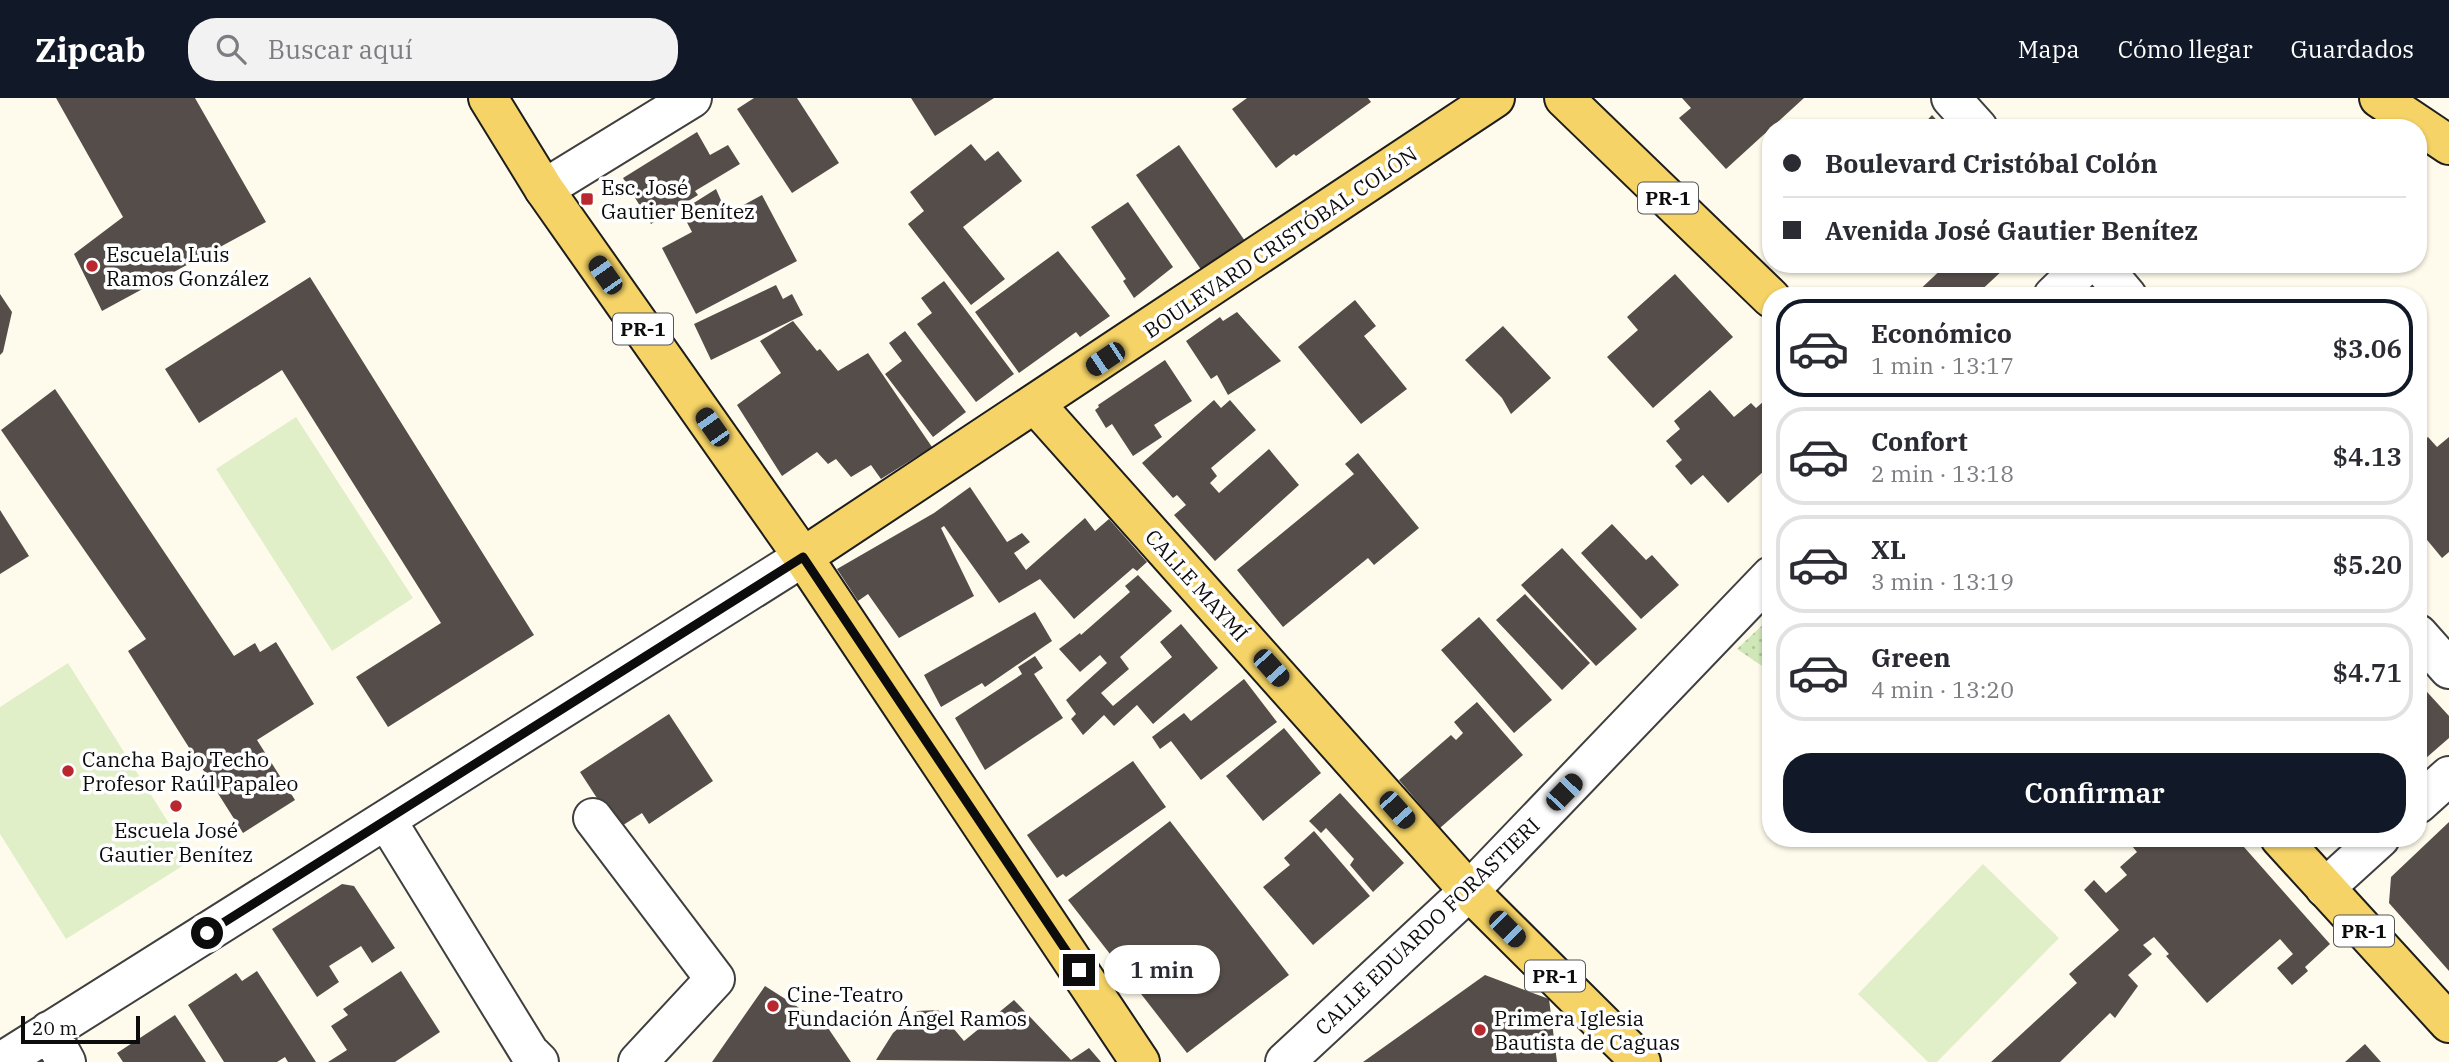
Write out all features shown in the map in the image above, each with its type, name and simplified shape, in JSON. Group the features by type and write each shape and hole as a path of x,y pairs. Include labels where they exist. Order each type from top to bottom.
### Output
{"main road":[{"name":"PR-1","path":"488,98 544,189 803,557"},
{"name":"BOULEVARD CRISTÓBAL COLÓN","path":"803,557 1036,405 1495,98"},
{"name":"PR-1","path":"1564,98 1762,289"},
{"path":"2379,98 2410,119"},
{"path":"2427,130 2449,145"},
{"name":"CALLE MAYMÍ","path":"1036,405 1469,891"},
{"path":"803,557 1140,1062"},
{"name":"PR-1","path":"2288,847 2449,1023"},
{"name":"PR-1","path":"1469,891 1641,1062"}],"street":[{"path":"544,189 692,98"},
{"path":"1951,98 1970,119"},
{"path":"2062,287 2077,273"},
{"path":"2108,273 2119,287"},
{"name":"BOULEVARD CRISTÓBAL COLÓN","path":"1,1062 58,1047 387,821 803,557"},
{"name":"CALLE EDUARDO FORASTIERI","path":"1285,1062 1469,891 1762,585"},
{"path":"2427,644 2449,669"},
{"path":"2427,796 2449,776"},
{"path":"593,818 715,979 638,1062"},
{"path":"387,821 529,1052 539,1062"},
{"path":"2325,888 2370,847"}],"green space":[{"path":"296,417 413,598 332,651 216,469"},
{"path":"1762,625 1762,666 1737,649"},
{"name":"Cancha Bajo Techo Profesor Raúl Papaleo","path":"68,663 192,860 66,939 0,834 0,707"},
{"path":"1983,864 2059,938 1937,1062 1928,1062 1858,994"}],"building":[{"path":"56,98 195,98 266,222 102,311 74,254 123,217"},
{"path":"754,98 797,98 839,163 792,193 737,109"},
{"path":"911,98 994,98 935,136"},
{"path":"1247,98 1368,98 1371,102 1276,168 1232,109"},
{"path":"1682,98 1804,98 1781,119 1762,119 1762,136 1726,169 1679,118 1691,108"},
{"path":"697,132 710,155 728,145 740,164 695,191 698,195 651,224 623,178"},
{"path":"971,144 985,161 998,151 1022,181 963,227 1005,279 971,305 908,224 924,211 910,192"},
{"path":"1179,145 1245,241 1202,271 1136,175"},
{"path":"716,189 727,214 762,195 797,261 696,314 662,248 692,232 681,211"},
{"path":"1128,202 1173,267 1134,298 1123,281 1126,279 1091,227"},
{"path":"1058,251 1110,316 1080,337 1076,332 1019,373 975,312"},
{"path":"1937,273 2000,273 1985,287 1923,287"},
{"path":"1675,274 1733,337 1653,408 1607,357 1638,330 1627,317"},
{"path":"310,277 534,635 388,727 356,677 441,623 282,370 199,423 165,369"},
{"path":"944,281 1014,374 976,402 917,324 932,313 921,298"},
{"path":"776,285 783,299 792,294 803,315 711,360 694,324"},
{"path":"0,294 12,312 0,355"},
{"path":"1355,300 1376,326 1364,336 1407,389 1361,424 1298,347"},
{"path":"1237,312 1281,361 1228,395 1217,375 1211,379 1186,341 1220,317 1223,321"},
{"path":"793,321 817,351 820,349 838,371 868,353 932,447 881,479 871,465 851,477 836,459 828,464 817,452 782,476 737,405 781,373 760,341"},
{"path":"1503,326 1551,378 1511,414 1502,398 1465,360"},
{"path":"905,331 966,412 933,437 885,374 902,361 889,343"},
{"path":"1165,360 1192,401 1154,425 1162,437 1133,456 1112,424 1106,428 1095,410 1098,405"},
{"path":"55,389 234,656 255,643 260,652 276,642 314,704 257,740 295,800 243,833 128,651 146,639 1,430"},
{"path":"1710,390 1734,417 1751,403 1756,408 1762,403 1762,473 1728,503 1703,475 1691,485 1675,466 1682,460 1666,441 1680,429 1674,421"},
{"path":"1214,400 1221,408 1230,400 1256,430 1211,468 1217,476 1210,483 1219,493 1269,449 1299,485 1215,561 1174,515 1186,505 1177,495 1173,498 1142,463"},
{"path":"2449,437 2449,552 2442,558 2427,540 2427,438 2437,447"},
{"path":"1358,453 1419,528 1374,565 1368,558 1283,627 1237,570 1354,474 1345,464"},
{"path":"970,487 1007,542 1022,533 1030,542 1014,553 1026,570 1085,518 1095,531 1109,519 1147,562 1137,571 1133,568 1074,619 1040,579 999,603 944,526 941,528 974,596 899,638 868,594 858,601 837,569 934,513"},
{"path":"0,510 29,556 0,574"},
{"path":"1612,524 1646,560 1652,555 1679,585 1641,619 1581,553"},
{"path":"1562,548 1637,629 1596,666 1521,585"},
{"path":"1138,575 1172,611 1120,657 1129,669 1101,693 1113,706 1172,657 1160,642 1181,624 1218,668 1153,724 1137,705 1114,726 1104,715 1083,735 1071,719 1076,714 1066,700 1107,663 1100,655 1080,672 1059,649 1080,633 1081,635 1130,592 1125,586"},
{"path":"1525,594 1590,663 1562,690 1496,620"},
{"path":"1035,612 1052,641 985,687 982,683 941,707 924,675"},
{"path":"1479,617 1552,700 1514,733 1441,650"},
{"path":"1035,656 1043,668 1034,674 1063,718 985,770 955,718 1022,674 1018,667"},
{"path":"1244,679 1277,722 1201,780 1171,741 1160,749 1152,737 1184,713 1191,721"},
{"path":"2427,692 2449,716 2449,738 2427,757"},
{"path":"1477,702 1523,755 1440,828 1399,780 1451,735 1456,740 1463,733 1454,722"},
{"path":"669,714 713,781 649,824 642,813 617,829 580,772"},
{"path":"1284,728 1321,773 1263,821 1226,776"},
{"path":"1133,761 1166,807 1066,877 1063,874 1057,878 1027,835"},
{"path":"1340,793 1404,863 1373,892 1350,865 1354,859 1326,828 1321,833 1309,821"},
{"path":"1170,821 1289,975 1187,1053 1068,900"},
{"path":"2449,822 2449,971 2389,903 2391,877 2423,847 2427,847 2427,843"},
{"path":"1314,831 1370,896 1313,945 1263,887 1290,865 1284,858"},
{"path":"2133,847 2244,847 2330,944 2305,967 2308,971 2292,985 2277,968 2293,954 2280,939 2207,1003 2166,956 2169,954 2154,937 2143,945 2152,954 2128,975 2138,986 2115,1018 2110,1013 2060,1062 1991,1062 2077,983 2069,974 2119,930 2084,890 2094,880 2106,893 2127,875 2120,867 2137,852"},
{"path":"342,884 354,886 395,948 372,963 361,946 329,966 339,982 317,997 272,929"},
{"path":"257,971 316,1062 288,1062 285,1057 277,1062 224,1062 188,1005 236,973 242,981"},
{"path":"401,971 440,1032 395,1062 328,1062 347,1050 331,1026 348,1015 343,1009"},
{"name":"Primera Iglesia Bautista de Caguas","path":"1485,975 1549,999 1557,1062 1363,1062"},
{"name":"Cine-Teatro Fundación Ángel Ramos","path":"765,986 826,1025 851,1062 712,1062"},
{"path":"1014,1000 1071,1060 1089,1048 1101,1062 876,1060 893,1033 917,1011 938,1010 964,1041"},
{"path":"175,1015 206,1062 123,1062 117,1053"},
{"path":"2365,1044 2381,1062 2345,1062"}],"place":[{"name":"Esc. José Gautier Benítez","path":"587,199"},
{"name":"Escuela Luis Ramos González","path":"92,266"},
{"name":"Cancha Bajo Techo Profesor Raúl Papaleo","path":"68,771"},
{"name":"Escuela José Gautier Benítez","path":"176,806"},
{"name":"Cine-Teatro Fundación Ángel Ramos","path":"773,1006"},
{"name":"Primera Iglesia Bautista de Caguas","path":"1480,1030"}],"route":[{"path":"207,933 803,557 1079,970"}]}
